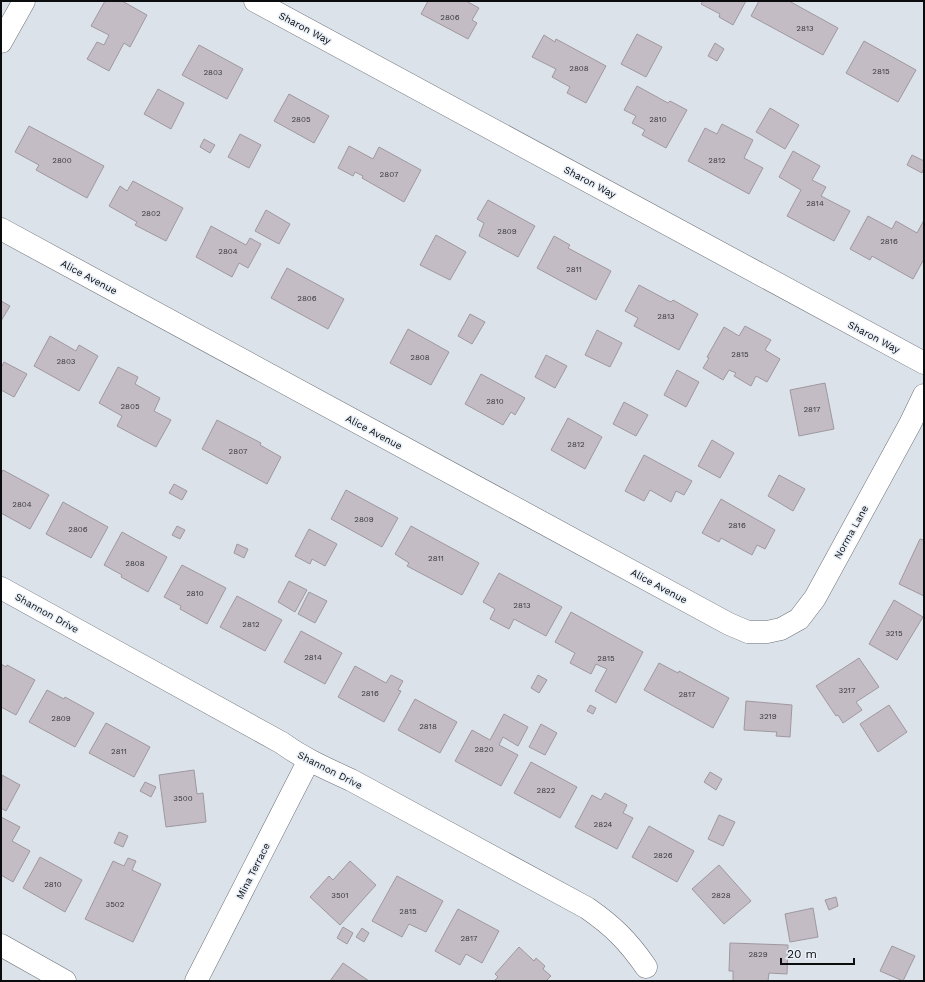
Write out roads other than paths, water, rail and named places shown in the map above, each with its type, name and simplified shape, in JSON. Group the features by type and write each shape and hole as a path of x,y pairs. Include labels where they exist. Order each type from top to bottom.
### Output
{"street":[{"path":"1,42 24,1"},
{"name":"Sharon Way","path":"255,1 924,363"},
{"name":"Alice Avenue","path":"1,229 729,624 748,632"},
{"name":"Norma Lane","path":"748,632 767,632 781,629 799,619 815,598 910,424 924,395"},
{"name":"Shannon Drive","path":"1,588 282,743 308,760 351,780 587,908 616,930 636,952 646,967"},
{"name":"Mina Terrace","path":"196,981 308,760"},
{"path":"1,945 65,981"}]}
